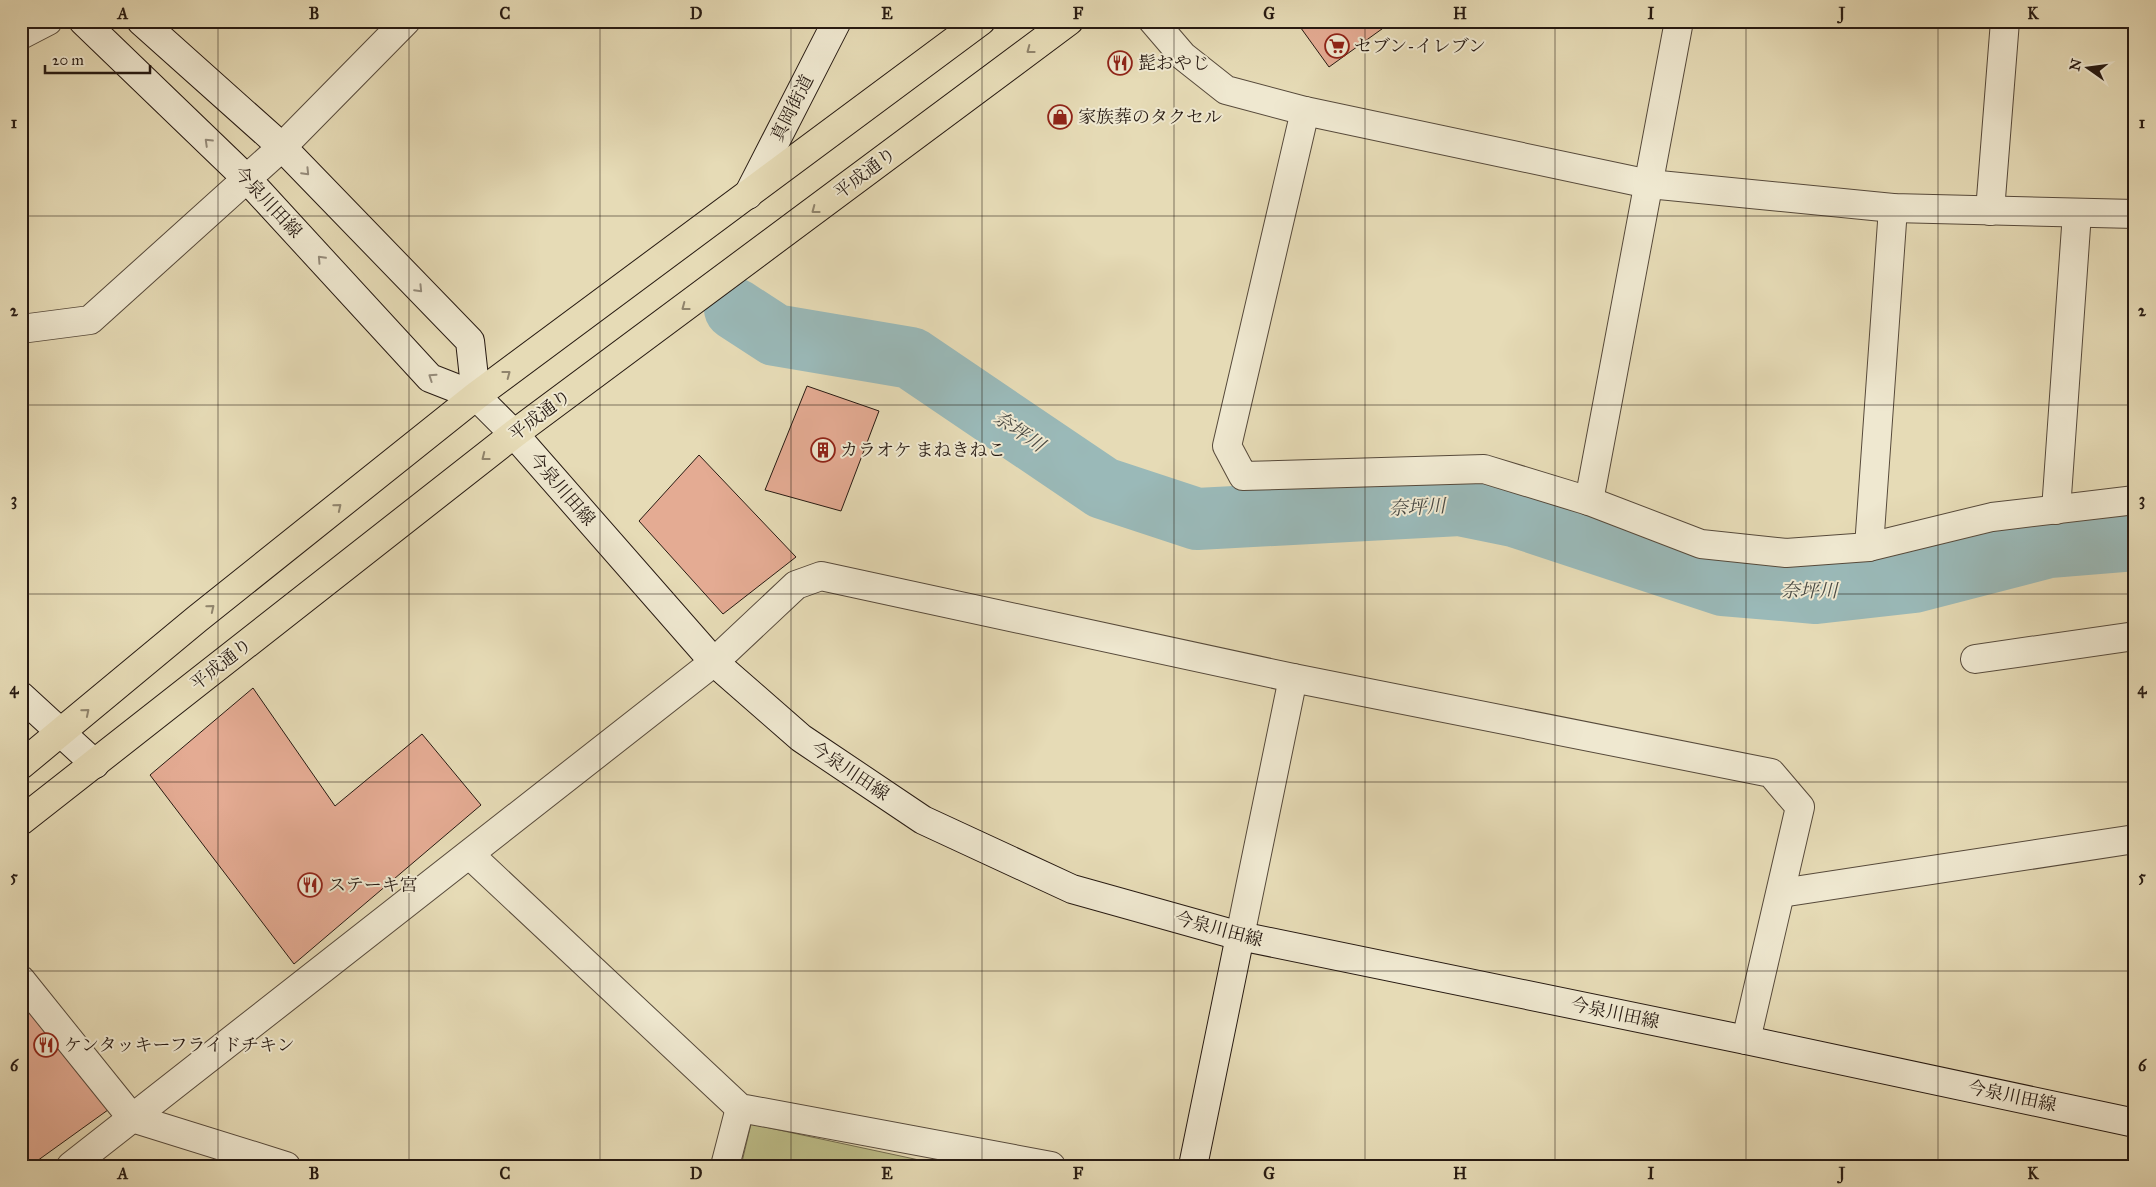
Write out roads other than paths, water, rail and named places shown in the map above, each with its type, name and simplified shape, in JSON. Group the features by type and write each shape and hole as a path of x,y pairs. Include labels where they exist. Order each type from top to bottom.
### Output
{"main road":[{"path":"21,765 197,619 476,396 981,21"},
{"name":"平成通り","path":"21,821 514,434 1069,21"}],"street":[{"path":"21,35 48,21"},
{"name":"今泉川田線","path":"83,21 247,178 430,378 476,396 514,434 714,662 801,738 923,820 1072,889 1240,936 1746,1040 2135,1123"},
{"path":"141,21 282,147 470,341 476,396"},
{"path":"21,329 90,320 282,147 406,21"},
{"name":"真岡街道","path":"748,195 838,21"},
{"path":"1153,21 1183,56 1226,90 1306,111 1649,184 1894,208 2135,214"},
{"path":"1589,501 1679,21"},
{"path":"1990,211 2005,21"},
{"path":"1306,111 1227,446 1243,476 1484,469 1589,501 1701,544 1786,553 1869,547 1992,518 2135,500"},
{"path":"1869,547 1894,208"},
{"path":"2056,510 2077,213"},
{"path":"71,1166 714,662 796,586 821,576 1293,678 1771,773 1800,807 1746,1040"},
{"path":"1976,659 2135,636"},
{"path":"1193,1166 1293,678"},
{"path":"21,696 63,732 95,764"},
{"path":"1781,893 2135,839"},
{"path":"470,855 740,1108 1052,1166"},
{"path":"21,980 132,1118 234,1158 286,1166"},
{"path":"725,1166 740,1108"}],"waterway":[{"name":"奈坪川","path":"735,309 775,335 911,358 1103,488 1197,519 1460,505 1514,516 1723,585 1816,593 1914,582 2049,547 2135,540"}],"place":[{"name":"セブン-イレブン","path":"1337,46"},
{"name":"髭おやじ","path":"1120,63"},
{"name":"家族葬のタクセル","path":"1060,117"},
{"name":"カラオケ まねきねこ","path":"823,450"},
{"name":"ステーキ宮","path":"310,885"},
{"name":"ケンタッキーフライドチキン","path":"46,1045"}]}
